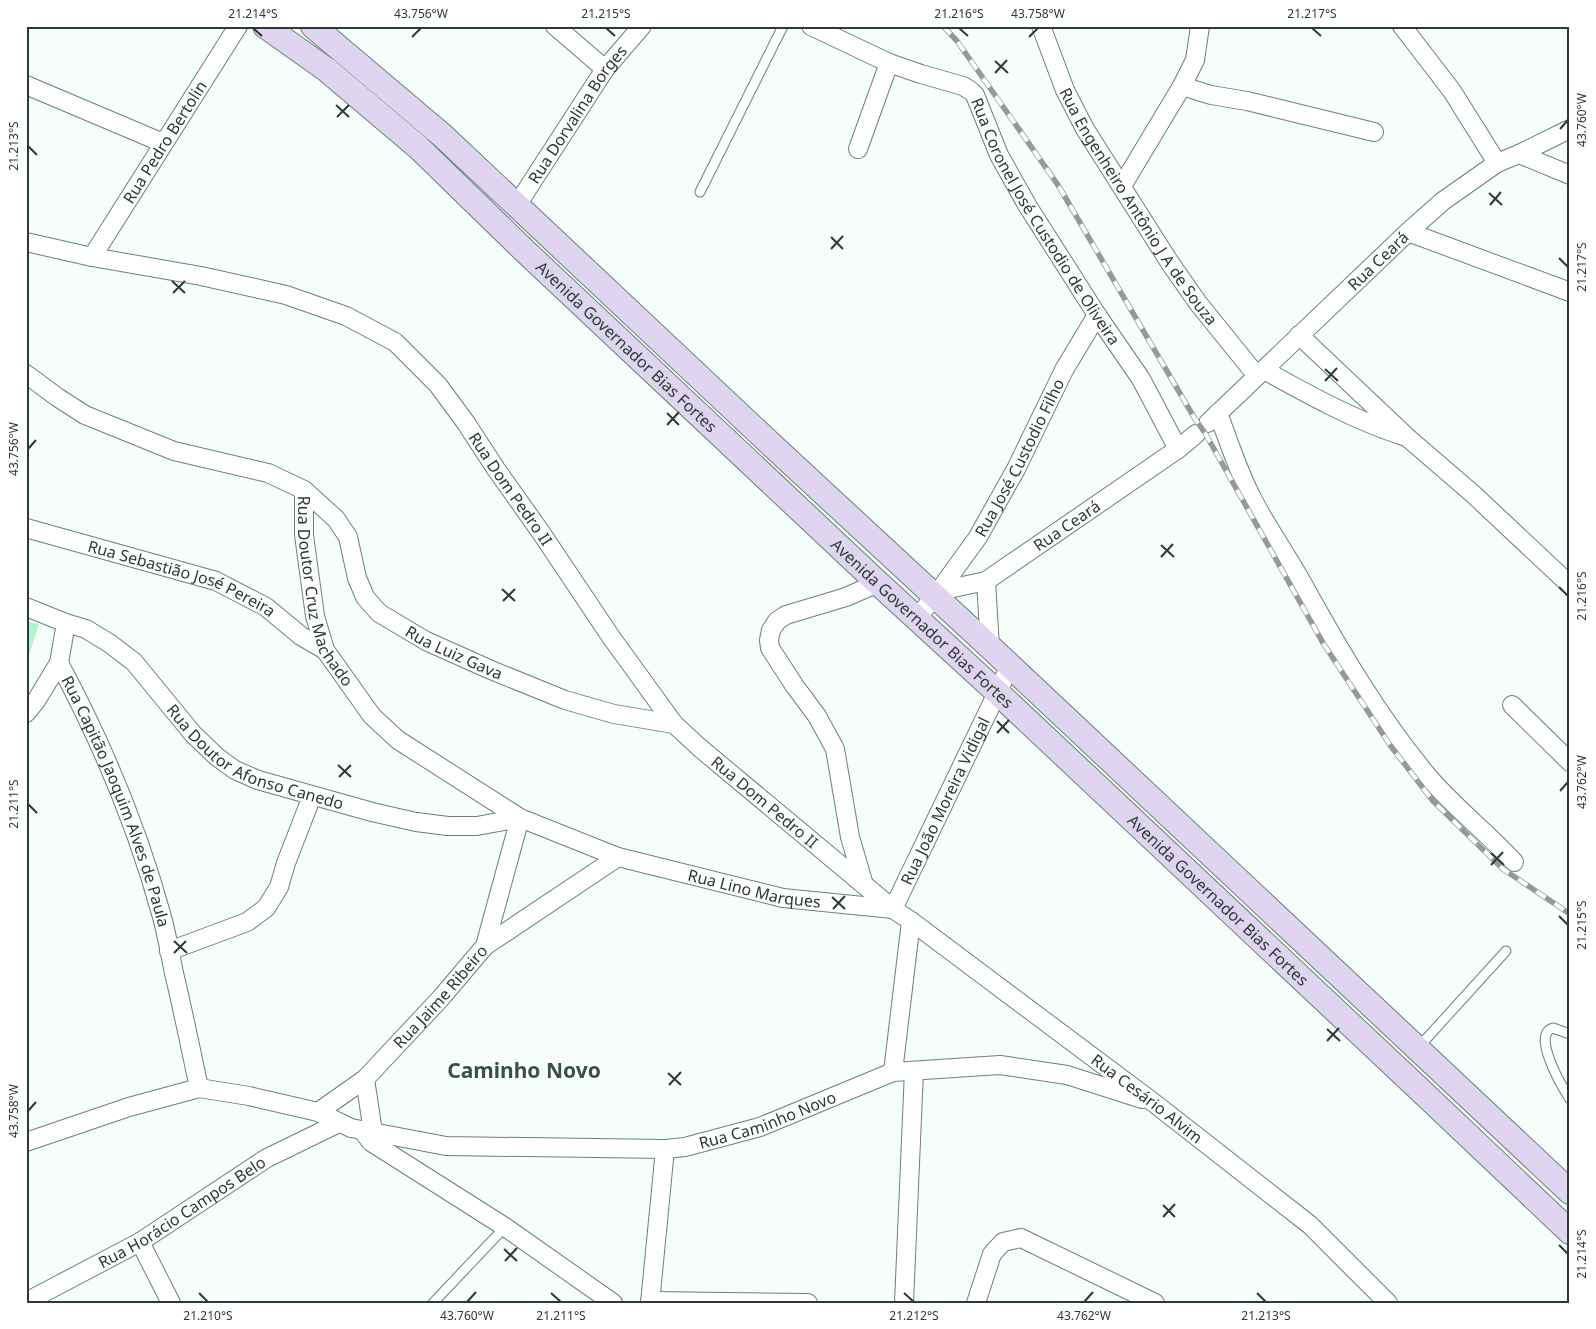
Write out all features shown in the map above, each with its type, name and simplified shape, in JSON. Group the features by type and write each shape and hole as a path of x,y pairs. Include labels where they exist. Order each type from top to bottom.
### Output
{"main road":[{"name":"Avenida Governador Bias Fortes","path":"265,26 327,70 418,147 528,254 878,583 998,692 1570,1232"},
{"name":"Avenida Governador Bias Fortes","path":"313,26 443,136 776,449 937,594 1010,666 1570,1192"},
{"path":"528,254 544,231"},
{"path":"757,469 776,449"},
{"path":"1232,912 1250,892"},
{"path":"1389,1060 1413,1044"}],"street":[{"name":"Rua Pedro Bertolin","path":"92,257 238,26"},
{"path":"555,26 605,69"},
{"name":"Rua Dorvalina Borges","path":"517,205 605,69 642,26"},
{"name":"Rua Coronel José Custodio de Oliveira","path":"811,26 889,63 963,86 972,91 999,155 1027,205 1097,315 1141,379 1178,449"},
{"name":"Rua Engenheiro Antônio J A de Souza","path":"1042,26 1065,90 1085,129 1170,263 1198,303 1260,373"},
{"path":"1122,186 1182,86 1195,60 1200,26"},
{"path":"1402,26 1452,92 1496,163"},
{"path":"858,149 889,63"},
{"path":"26,85 163,143"},
{"path":"1182,86 1211,95 1247,101 1374,132"},
{"name":"Rua Ceará","path":"937,594 986,581 1178,449 1443,201 1496,163 1570,129"},
{"path":"1519,154 1570,176"},
{"path":"1408,232 1570,292"},
{"name":"Rua Dom Pedro II","path":"26,242 92,257 201,276 286,295 346,316 395,342 438,386 466,423 611,637 674,724 700,748 893,909"},
{"name":"Rua José Custodio Filho","path":"937,594 978,537 1016,469 1064,370 1097,315"},
{"path":"1299,335 1408,438 1473,494 1570,586"},
{"path":"1260,373 1372,426 1408,438"},
{"name":"Rua Doutor Cruz Machado","path":"26,374 85,415 174,451 268,473 304,490 304,535 315,616 325,650 372,716 398,740 520,818"},
{"path":"1207,423 1239,472 1265,522 1298,574 1341,652 1388,724 1426,774 1466,817 1514,862"},
{"name":"Rua Luiz Gava","path":"304,490 336,519 348,537 357,578 364,597 379,613 426,641 565,700 614,714 674,724"},
{"name":"Rua Sebastião José Pereira","path":"26,528 216,580 266,607 301,636 325,650"},
{"path":"986,581 990,647"},
{"path":"864,885 850,837 835,749 818,716 794,685 770,648 769,640 771,630 776,621 786,615 846,597 878,583"},
{"path":"917,618 937,594"},
{"name":"Rua Doutor Afonso Canedo","path":"26,607 86,629 109,643 134,662 193,734 217,757 236,770 258,780 372,812 416,822 448,826 477,826 520,818"},
{"path":"26,713 36,701 59,663 66,623"},
{"name":"Rua Capitão Jaoquim Alves de Paula","path":"59,663 83,707 123,800 160,910 200,1088"},
{"name":"Rua João Moreira Vidigal","path":"893,909 1010,666"},
{"path":"1512,705 1570,762"},
{"path":"169,950 247,922 266,908 279,887 286,863 312,796"},
{"name":"Rua Lino Marques","path":"520,818 618,857 783,898 893,909"},
{"name":"Rua Jaime Ribeiro","path":"318,1112 365,1079 440,999 485,946 520,818"},
{"path":"485,946 618,857"},
{"name":"Rua Cesário Alvim","path":"893,909 1154,1103 1310,1225 1388,1303"},
{"path":"892,1072 911,921"},
{"name":"Rua Caminho Novo","path":"200,1088 249,1096 318,1112 351,1128 446,1146 665,1149 685,1147 760,1127 892,1072 932,1069 1000,1065 1067,1075 1154,1103"},
{"path":"904,1303 914,1071"},
{"path":"365,1079 368,1131 371,1142 505,1227 613,1303"},
{"path":"26,1142 129,1107 200,1088"},
{"name":"Rua Horácio Campos Belo","path":"26,1302 140,1242 267,1158 339,1123"},
{"path":"665,1149 650,1302 808,1303"},
{"path":"976,1303 992,1254 1003,1242 1021,1238 1154,1303"},
{"path":"140,1242 171,1303"}],"lane":[{"path":"700,192 783,26"},
{"path":"1413,1044 1506,951"},
{"path":"1570,1034 1553,1028 1546,1032 1544,1037 1547,1053 1570,1098"},
{"path":"433,1303 505,1227"}],"green space":[{"path":"26,621 39,624 26,664"}],"railway":[{"path":"943,26 957,41 1058,185 1205,433 1323,643 1390,745 1433,801 1503,869 1570,914"}],"district":[{"name":"Caminho Novo","path":"524,1070"}]}
